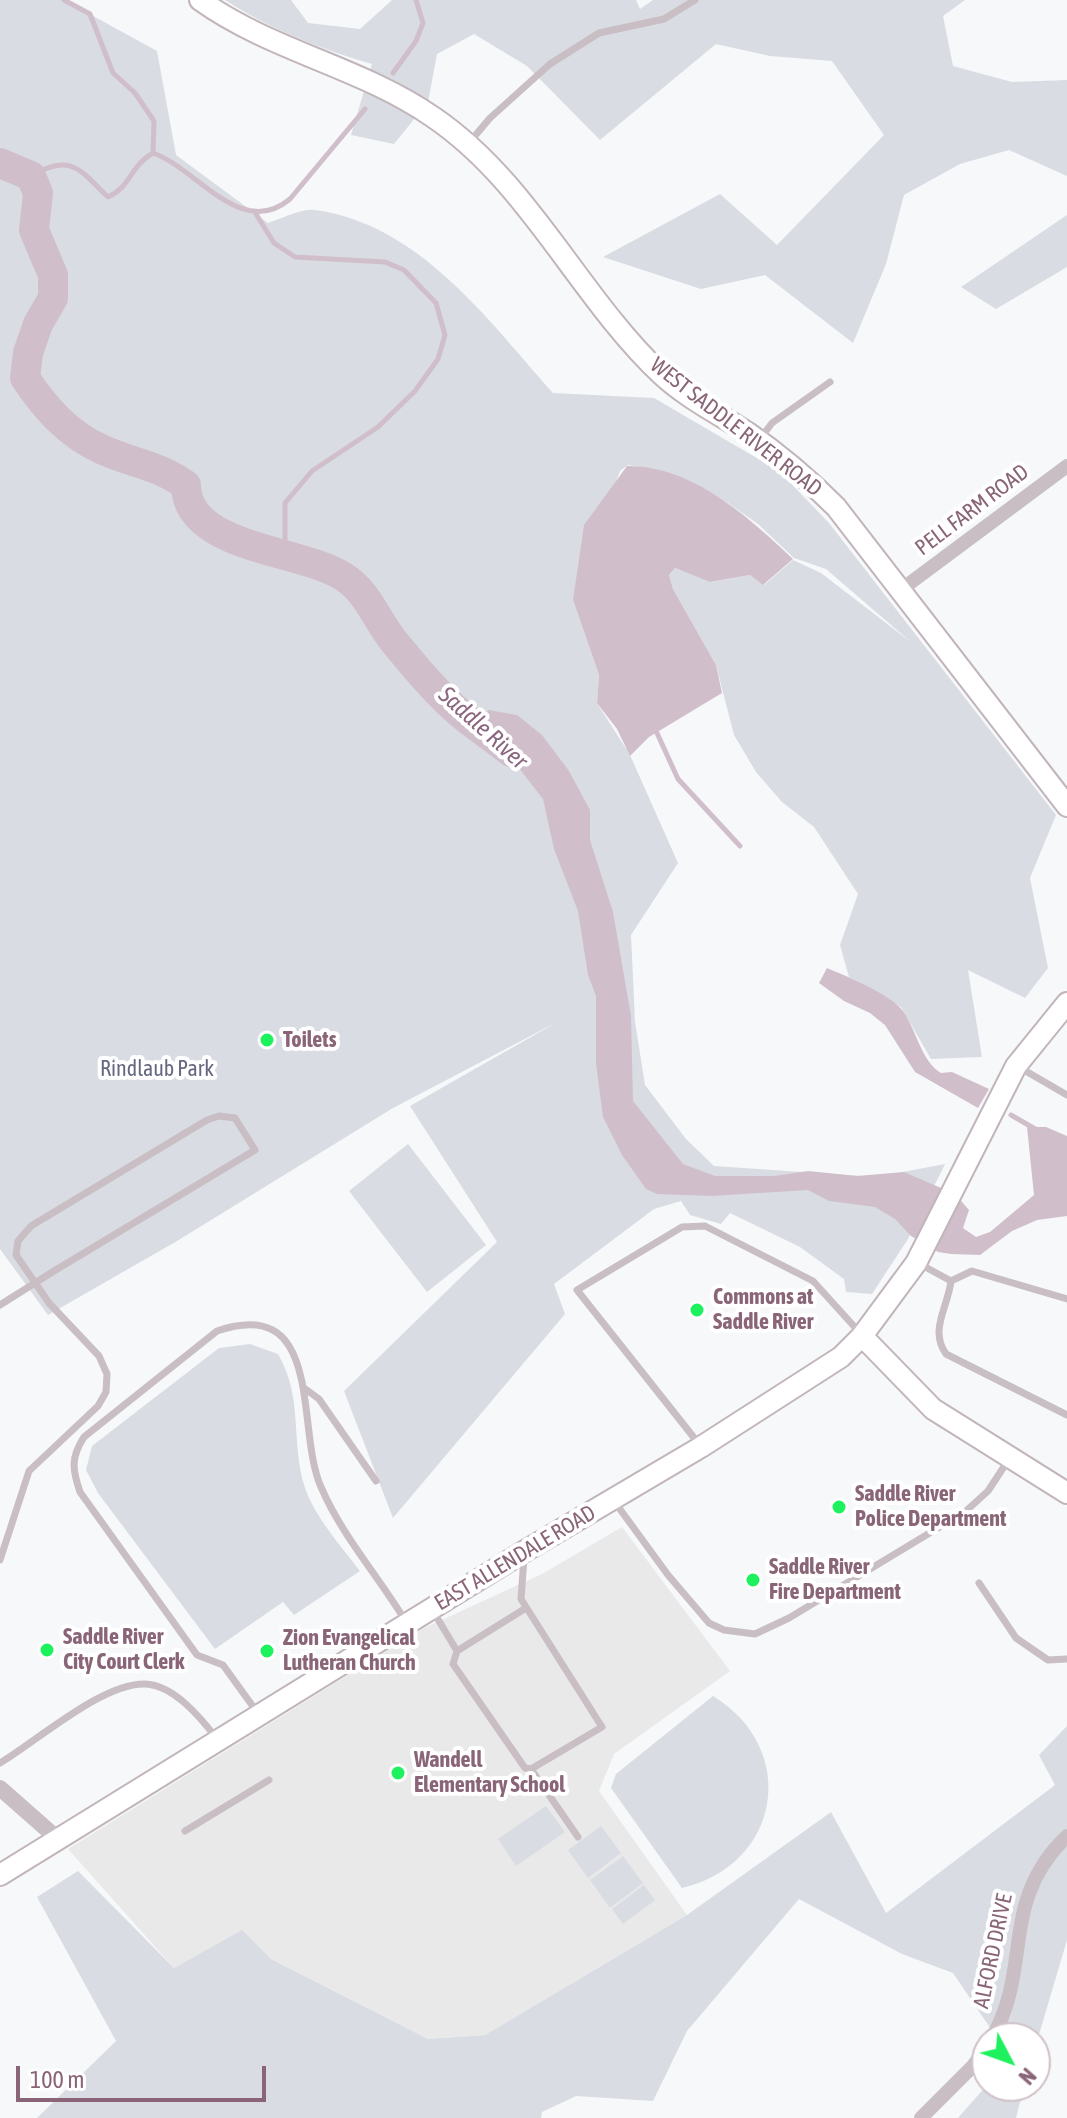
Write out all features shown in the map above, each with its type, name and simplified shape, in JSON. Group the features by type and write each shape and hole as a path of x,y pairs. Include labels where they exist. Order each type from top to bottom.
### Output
{"main road":[{"name":"WEST SADDLE RIVER ROAD","path":"200,0 261,36 399,98 433,117 467,145 504,184 663,375 758,441 836,507 1067,806"},
{"path":"1016,1066 1067,1003"},
{"name":"EAST ALLENDALE ROAD","path":"0,1875 830,1365 862,1336 921,1255 1016,1066"},
{"path":"862,1336 933,1409 1067,1493"}],"street":[{"name":"PELL FARM ROAD","path":"902,589 1067,466"},
{"path":"0,1788 59,1840"},
{"name":"ALFORD DRIVE","path":"998,2022 1014,1976 1018,1926 1029,1887 1040,1867 1067,1836"},
{"path":"921,2118 971,2068"}],"lane":[{"path":"467,145 490,118 562,56 599,33 664,19 695,0"},
{"path":"758,441 772,423 830,382"},
{"path":"1016,1066 1067,1095"},
{"path":"0,1305 34,1283 255,1150 235,1118 219,1116 207,1120 31,1226 18,1241 16,1255 34,1283 99,1356 107,1374 106,1392 98,1406 29,1471 0,1560"},
{"path":"701,1447 577,1290 682,1227 705,1226 813,1281 862,1336"},
{"path":"921,1255 951,1281"},
{"path":"1067,1299 972,1271 951,1281 937,1330 938,1342 946,1354 1067,1415"},
{"path":"260,1715 223,1665 197,1655 80,1492 72,1469 75,1450 84,1437 217,1331 242,1323 261,1324 281,1336 294,1354 304,1388 311,1458 320,1486 408,1624"},
{"path":"304,1388 319,1399 376,1481"},
{"path":"613,1499 668,1575 709,1623 724,1630 755,1634 789,1618 966,1511 988,1491 1009,1458"},
{"path":"525,1551 520,1590 526,1608 602,1727 531,1769 525,1768 453,1664 457,1651 526,1608"},
{"path":"979,1583 1016,1638 1048,1660 1067,1659"},
{"path":"432,1609 457,1651"},
{"path":"0,1763 93,1703 119,1690 146,1684 171,1693 204,1721 218,1741"},
{"path":"531,1769 578,1837"},
{"path":"185,1831 269,1780"}],"shaded area":[{"name":"Wandell Elementary School","path":"622,1527 730,1671 614,1754 599,1791 687,1915 485,2035 428,2039 271,1959 242,1931 174,1968 68,1849 422,1629 542,1574"}],"green space":[{"name":"Rindlaub Park","path":"0,0 64,0 157,51 176,155 268,223 298,212 315,210 352,219 387,234 449,279 553,393 654,398 779,471 829,523 1056,815 1030,878 1048,968 1025,998 968,970 982,1057 931,1059 901,1007 849,977 840,945 858,894 814,827 782,802 756,772 734,735 716,665 673,589 669,575 675,568 711,582 750,575 764,585 793,560 821,573 912,643 826,569 794,558 758,524 728,503 697,485 656,469 628,465 620,471 573,600 599,675 597,703 630,755 678,863 631,935 635,1022 645,1085 686,1139 714,1166 876,1177 945,1164 908,1239 872,1294 846,1292 844,1279 800,1247 730,1213 721,1224 690,1215 681,1201 654,1209 554,1284 565,1314 393,1518 344,1391 497,1242 410,1106 559,1021 393,1108 177,1241 48,1315 0,1249"},
{"path":"225,0 291,0 308,23 360,29 392,0 636,0 640,9 653,0 965,0 943,16 953,66 1012,82 1067,80 1067,176 1009,150 960,164 904,195 886,264 853,343 765,275 701,289 603,257 720,194 777,245 884,135 832,61 770,56 716,44 600,140 527,66 474,34 437,54 428,102 394,144 351,135 372,64 296,37"},
{"path":"1067,215 1067,267 996,309 961,287"},
{"path":"408,1144 486,1245 427,1292 349,1191"},
{"path":"250,1344 278,1354 291,1387 298,1454 309,1499 360,1571 294,1615 283,1602 215,1649 98,1493 86,1470 92,1446 219,1348"},
{"path":"713,1696 741,1719 759,1745 768,1774 767,1803 758,1831 741,1856 715,1875 682,1888 611,1788 616,1774"},
{"path":"1067,1726 1067,1940 1043,2022 986,2022 953,1973 902,1954 799,1899 687,2031 653,2101 576,2096 542,2112 541,2118 37,2118 116,2041 37,1897 78,1871 174,1968 242,1930 271,1959 428,2039 485,2035 687,1915 831,1812 886,1913 1055,1785 1039,1755"},
{"path":"546,1806 565,1832 516,1866 498,1839"},
{"path":"601,1826 621,1853 588,1878 568,1850"},
{"path":"623,1856 643,1883 610,1908 590,1880"},
{"path":"644,1885 655,1900 623,1924 612,1909"},
{"path":"972,2102 1020,2102 1016,2118 958,2118"}],"water":[{"path":"627,466 674,474 718,496 793,559 763,585 750,575 710,582 675,568 669,575 673,589 716,665 722,693 649,737 630,756 617,729 597,703 599,675 573,600 584,525"},
{"path":"488,710 517,715 542,735 569,771 590,810 590,840 613,912 631,1016 633,1101 683,1164 715,1176 774,1176 808,1171 857,1176 904,1172 955,1194 969,1210 963,1228 976,1237 990,1232 1034,1195 1027,1127 1046,1127 1067,1136 1067,1216 1037,1220 1012,1231 980,1255 951,1254 938,1252 911,1236 895,1219 875,1207 829,1201 808,1190 711,1196 657,1194 646,1189 622,1155 603,1117 596,1063 596,996 588,975 578,911 554,849 543,799 515,763 477,734"},
{"path":"827,968 868,986 897,1005 934,1068 941,1073 952,1072 989,1089 978,1108 915,1072 885,1025 819,983"}],"waterway":[{"path":"64,0 90,14 113,73 135,93 154,121 153,153"},
{"path":"393,73 416,41 423,23 416,0"},
{"path":"31,176 45,169 66,165 82,173 108,197 121,188 139,164 153,153 170,161 237,207 254,211 272,209 290,199 365,109"},
{"name":"Saddle River","path":"0,163 31,176 38,193 34,230 53,275 53,298 38,324 28,353 25,378 49,410 89,443 164,472 186,485 191,506 205,522 225,535 344,577 360,591 389,635 436,690 462,715 511,752"},
{"path":"256,214 274,243 295,257 385,262 404,270 436,303 445,335 438,359 415,391 378,427 312,471 285,503 285,554"},
{"path":"657,733 678,779 740,846"},
{"path":"1011,1115 1037,1130"}],"place":[{"name":"Toilets","path":"267,1040"},
{"name":"Commons at Saddle River","path":"697,1310"},
{"name":"Saddle River Police Department","path":"839,1507"},
{"name":"Saddle River Fire Department","path":"753,1580"},
{"name":"Saddle River City Court Clerk","path":"47,1650"},
{"name":"Zion Evangelical Lutheran Church","path":"267,1651"},
{"name":"Wandell Elementary School","path":"398,1773"}]}
